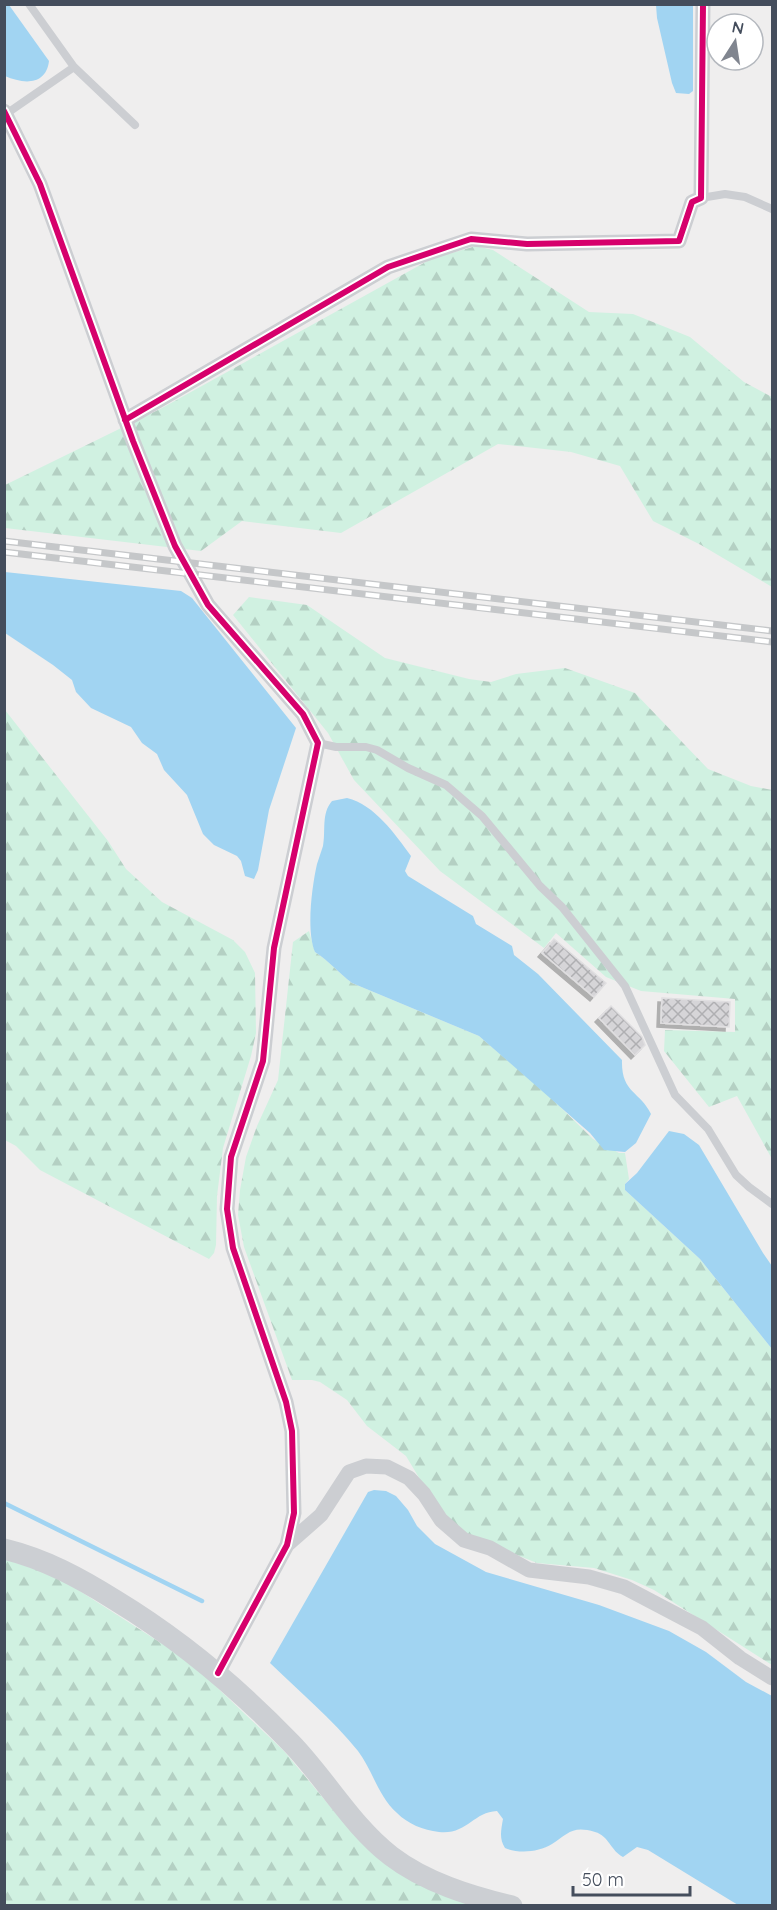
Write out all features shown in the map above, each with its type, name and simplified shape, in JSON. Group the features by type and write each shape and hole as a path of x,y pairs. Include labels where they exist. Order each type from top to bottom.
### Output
{"street":[{"path":"125,420 388,267 471,239 527,244 679,241 692,202 701,198 703,4"},
{"path":"5,113 40,184 125,420 175,546 208,605 303,714 318,743 274,948 263,1061 231,1157 227,1209 233,1248 286,1402 292,1431 294,1506 287,1545 218,1673"},
{"path":"287,1545 321,1515 349,1472 366,1466 387,1467 409,1478 424,1494 441,1520 464,1540 490,1548 529,1570 589,1577 624,1587 702,1628 740,1658 772,1678"},
{"path":"4,1549 49,1563 77,1576 182,1644 218,1673 292,1744 347,1810 389,1854 403,1864 438,1882 483,1899 512,1905"}],"lane":[{"path":"29,4 74,67 135,125"},
{"path":"5,113 74,67"},
{"path":"701,198 725,194 745,197 772,209"},
{"path":"318,743 336,747 366,747 377,750 408,768 446,785 482,816 540,886 562,907 625,986 675,1095 708,1129 736,1174 772,1204"}],"green space":[{"path":"476,246 493,250 589,312 633,314 690,337 744,382 772,397 772,587 701,545 653,521 620,466 571,452 498,444 341,533 242,521 201,551 5,528 5,485 162,408 431,259"},
{"path":"249,597 307,605 385,658 469,679 491,682 516,674 565,668 635,693 708,769 751,786 772,790 772,1159 737,1096 709,1107 664,1051 665,1030 735,1032 735,999 641,991 606,977 556,933 544,948 440,871 354,780 328,733 233,615"},
{"path":"5,710 108,841 126,869 162,902 233,940 245,952 255,973 256,1033 223,1148 217,1196 216,1245 209,1259 40,1170 16,1146 5,1140"},
{"path":"309,931 315,952 352,983 479,1036 549,1096 593,1139 619,1153 625,1153 629,1179 625,1184 625,1190 700,1259 772,1349 772,1665 654,1590 632,1580 594,1568 537,1563 472,1537 453,1523 427,1491 406,1456 367,1426 347,1400 320,1382 292,1380 244,1247 238,1215 246,1157 278,1080 293,942"},
{"path":"4,1559 45,1572 72,1586 175,1652 205,1676 284,1751 339,1817 471,1905 5,1905"}],"water":[{"path":"4,5 9,5 49,61 47,69 39,79 19,81 5,76"},
{"path":"656,5 693,5 693,91 689,94 676,93 672,83"},
{"path":"5,572 181,591 192,598 296,728 269,810 258,870 254,879 245,876 241,861 237,856 214,845 203,834 187,795 164,770 157,754 142,743 131,727 91,708 76,692 72,680 5,633"},
{"path":"347,798 367,807 384,821 411,856 405,871 408,876 473,916 476,924 512,946 514,955 538,974 622,1060 628,1086 647,1106 651,1114 636,1143 625,1152 604,1150 590,1133 479,1036 352,983 315,952 311,932 311,908 315,873 323,846 326,811 332,801"},
{"path":"669,1131 684,1134 699,1145 772,1266 772,1349 700,1259 625,1190 625,1184 637,1173"},
{"path":"386,1491 396,1496 408,1510 417,1526 435,1544 486,1572 599,1605 669,1631 706,1652 746,1682 772,1696 772,1905 738,1905 648,1850 637,1847 623,1857 604,1837 595,1832 576,1830 541,1849 516,1851 505,1848 503,1845 501,1834 503,1819 497,1811 482,1815 457,1830 439,1832 411,1823 390,1806 358,1751 348,1739 270,1663 368,1492"}],"building":[{"path":"554,939 606,983 594,997 542,953"},
{"path":"662,998 730,1002 729,1027 661,1023"},
{"path":"611,1006 642,1037 645,1045 635,1055 599,1018"}],"waterway":[{"path":"4,1503 202,1601"}],"railway":[{"path":"4,541 772,631"},
{"path":"4,552 772,642"}],"cycle path":[{"path":"125,420 388,267 471,239 527,244 679,241 692,202 701,198 703,4"},
{"path":"4,111 40,184 133,441 175,546 208,605 303,714 318,743 274,948 263,1061 231,1157 227,1209 233,1248 286,1402 292,1431 294,1513 287,1545 218,1673"}]}
